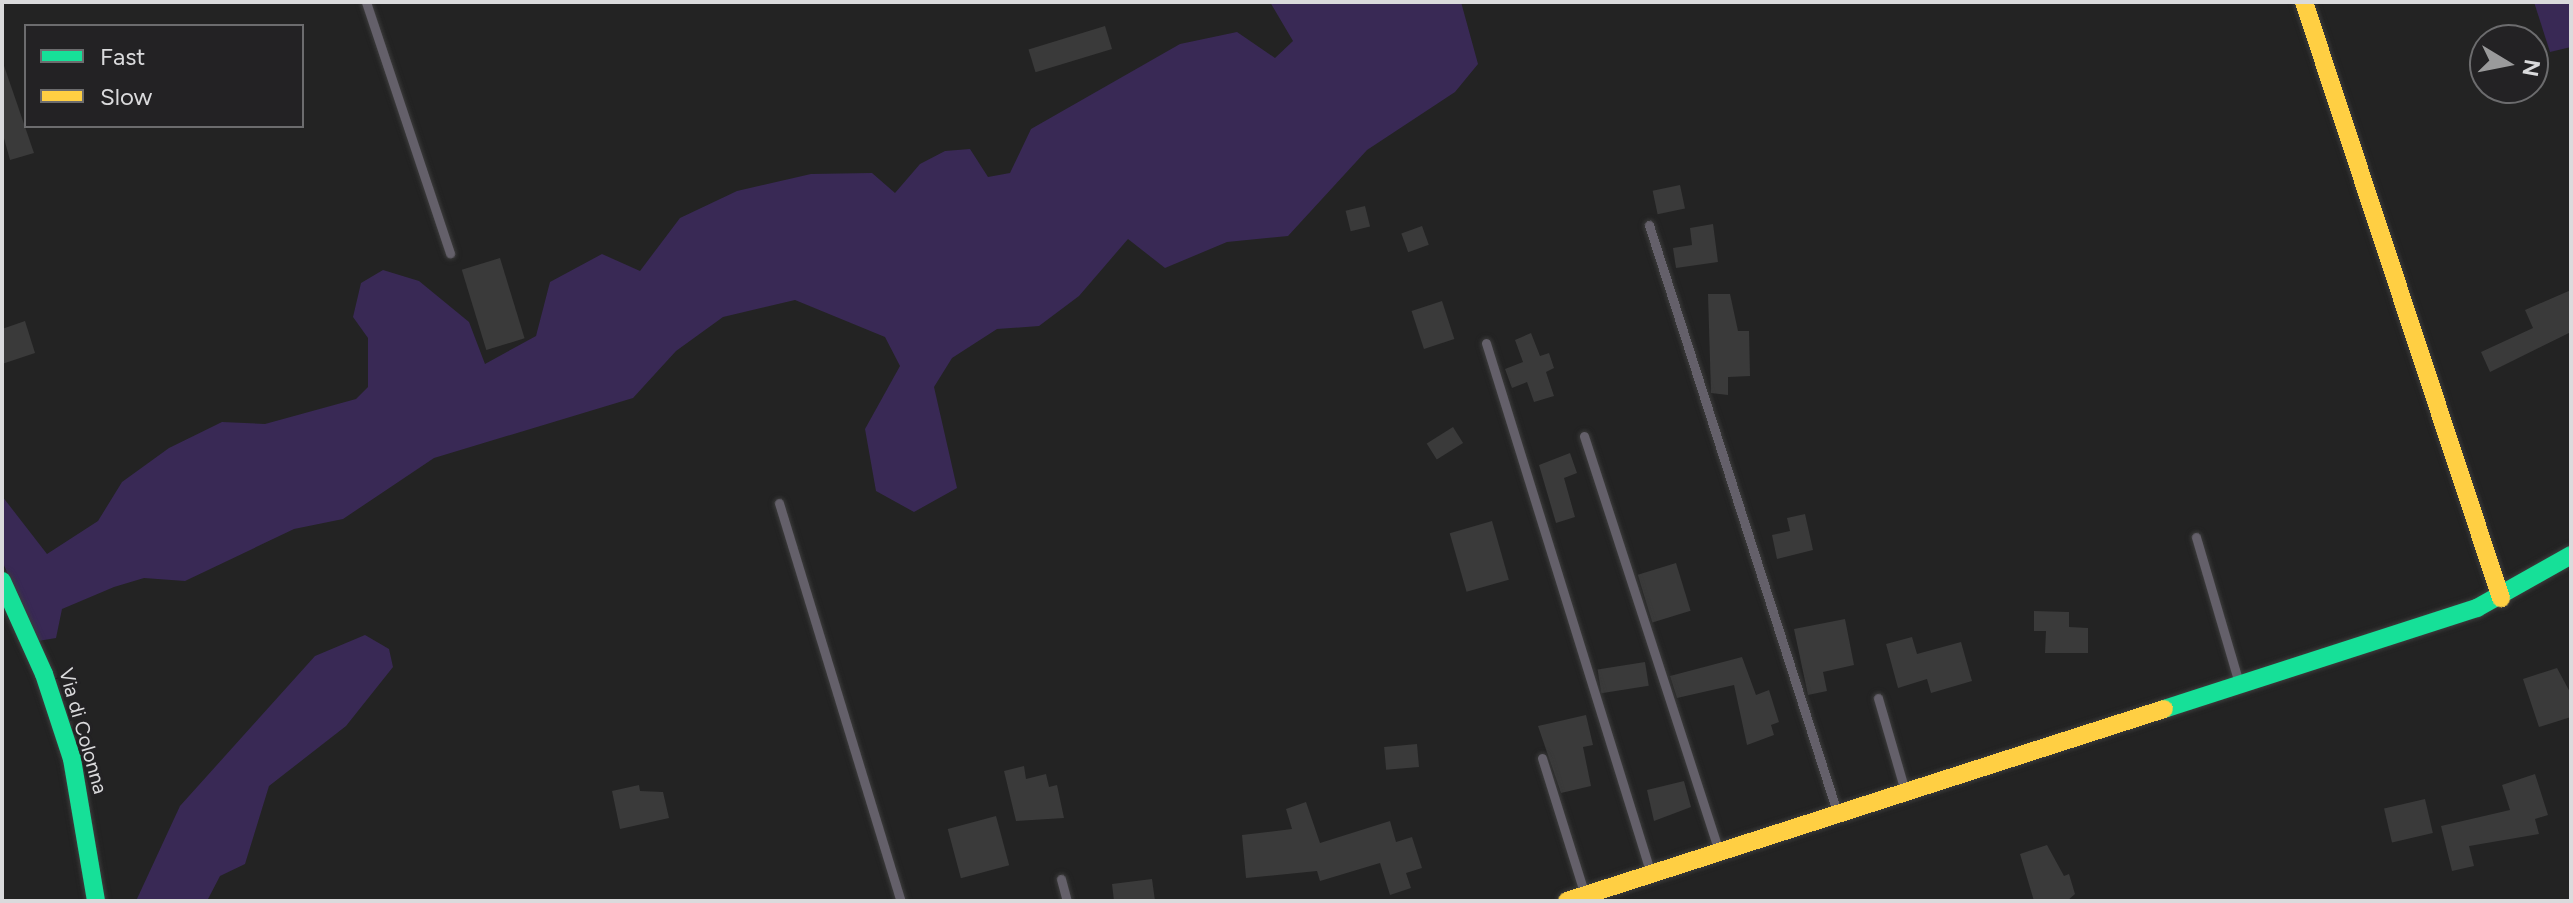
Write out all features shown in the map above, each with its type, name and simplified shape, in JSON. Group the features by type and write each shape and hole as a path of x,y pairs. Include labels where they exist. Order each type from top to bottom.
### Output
{"street":[{"path":"2304,2 2501,598"},
{"path":"1576,898 2241,688 2501,598 2571,555"},
{"name":"Via di Colonna","path":"2,581 44,674 72,759 96,901"}],"lane":[{"path":"366,2 450,253"},
{"path":"1649,225 1838,814"},
{"path":"1486,343 1651,873"},
{"path":"1584,436 1719,853"},
{"path":"779,503 901,901"},
{"path":"2196,537 2241,688"},
{"path":"1878,698 1905,792"},
{"path":"1542,758 1576,898"},
{"path":"1061,879 1067,901"}],"shaded area":[{"path":"1270,2 1461,2 1478,64 1455,92 1367,150 1288,236 1227,242 1165,268 1128,239 1079,296 1039,326 997,329 952,358 934,387 957,488 914,512 876,491 865,429 900,366 885,337 795,300 723,317 676,351 633,398 434,458 343,519 294,529 185,581 144,578 114,587 62,609 56,638 38,641 2,561 2,496 47,554 98,521 122,482 169,448 222,422 265,424 356,399 368,387 368,338 353,317 361,283 383,270 419,281 469,322 485,364 536,336 550,282 602,254 640,271 680,218 737,191 811,174 872,173 895,193 920,164 945,151 970,149 988,177 1010,173 1031,129 1180,44 1237,32 1275,58 1293,41"},
{"path":"2534,2 2571,2 2571,47 2550,52 2549,24 2541,24"},
{"path":"365,635 389,649 393,667 346,726 269,786 245,864 220,876 207,901 136,901 180,806 315,656"}],"building":[{"path":"1105,26 1112,49 1036,72 1028,49"},
{"path":"2,60 34,153 10,160 2,131"},
{"path":"1680,185 1685,208 1658,214 1653,191"},
{"path":"1365,206 1370,226 1351,231 1346,211"},
{"path":"1713,224 1718,262 1676,268 1673,248 1692,245 1690,228"},
{"path":"1422,226 1429,245 1408,252 1401,234"},
{"path":"500,258 525,338 486,350 462,270"},
{"path":"2571,290 2571,332 2490,372 2481,352 2533,328 2525,310"},
{"path":"1708,294 1730,294 1738,331 1749,331 1750,376 1728,377 1728,395 1711,393"},
{"path":"1442,301 1454,339 1424,349 1412,311"},
{"path":"25,321 35,353 2,364 2,329"},
{"path":"1531,333 1540,356 1549,353 1554,368 1546,372 1554,396 1534,402 1527,382 1512,388 1505,369 1523,362 1515,340"},
{"path":"1453,427 1463,443 1437,460 1427,443"},
{"path":"1570,453 1577,473 1564,478 1575,517 1556,523 1539,465"},
{"path":"1805,514 1813,550 1777,559 1772,535 1790,531 1787,518"},
{"path":"1492,521 1509,580 1467,592 1450,533"},
{"path":"1676,563 1691,611 1652,623 1638,575"},
{"path":"2034,611 2069,612 2069,627 2088,628 2088,653 2045,653 2046,631 2034,631"},
{"path":"1845,619 1854,665 1823,672 1827,691 1808,695 1794,629"},
{"path":"1912,637 1917,654 1961,642 1972,681 1931,693 1927,679 1898,688 1886,644"},
{"path":"1742,657 1756,695 1769,690 1779,722 1771,725 1774,735 1747,745 1734,685 1677,698 1670,676"},
{"path":"1645,662 1649,686 1601,693 1598,670"},
{"path":"2557,668 2571,694 2571,717 2539,727 2523,679"},
{"path":"1586,715 1593,745 1583,747 1591,786 1561,793 1538,726"},
{"path":"1417,744 1419,767 1386,770 1384,747"},
{"path":"1024,766 1026,779 1046,774 1049,787 1057,785 1064,818 1016,821 1004,771"},
{"path":"2535,774 2548,815 2535,819 2539,834 2469,846 2474,866 2452,871 2441,826 2510,810 2502,785"},
{"path":"1684,781 1691,807 1654,821 1647,790"},
{"path":"639,785 640,791 663,792 669,818 620,829 612,791"},
{"path":"2425,799 2433,833 2392,843 2384,808"},
{"path":"1306,802 1320,843 1390,821 1396,842 1412,837 1422,868 1406,873 1411,888 1390,895 1380,863 1320,881 1317,871 1246,878 1242,835 1292,829 1286,809"},
{"path":"996,816 1009,865 961,878 948,829"},
{"path":"2047,845 2064,876 2069,874 2075,894 2067,901 2034,901 2020,854"},
{"path":"1152,879 1155,901 1114,901 1112,884"}],"traffic: fast":[{"path":"2164,709 2477,608 2571,555"},
{"path":"2,581 44,674 72,759 96,901"}],"traffic: slow":[{"path":"2304,2 2501,598"},
{"path":"1567,901 2164,709"}]}
